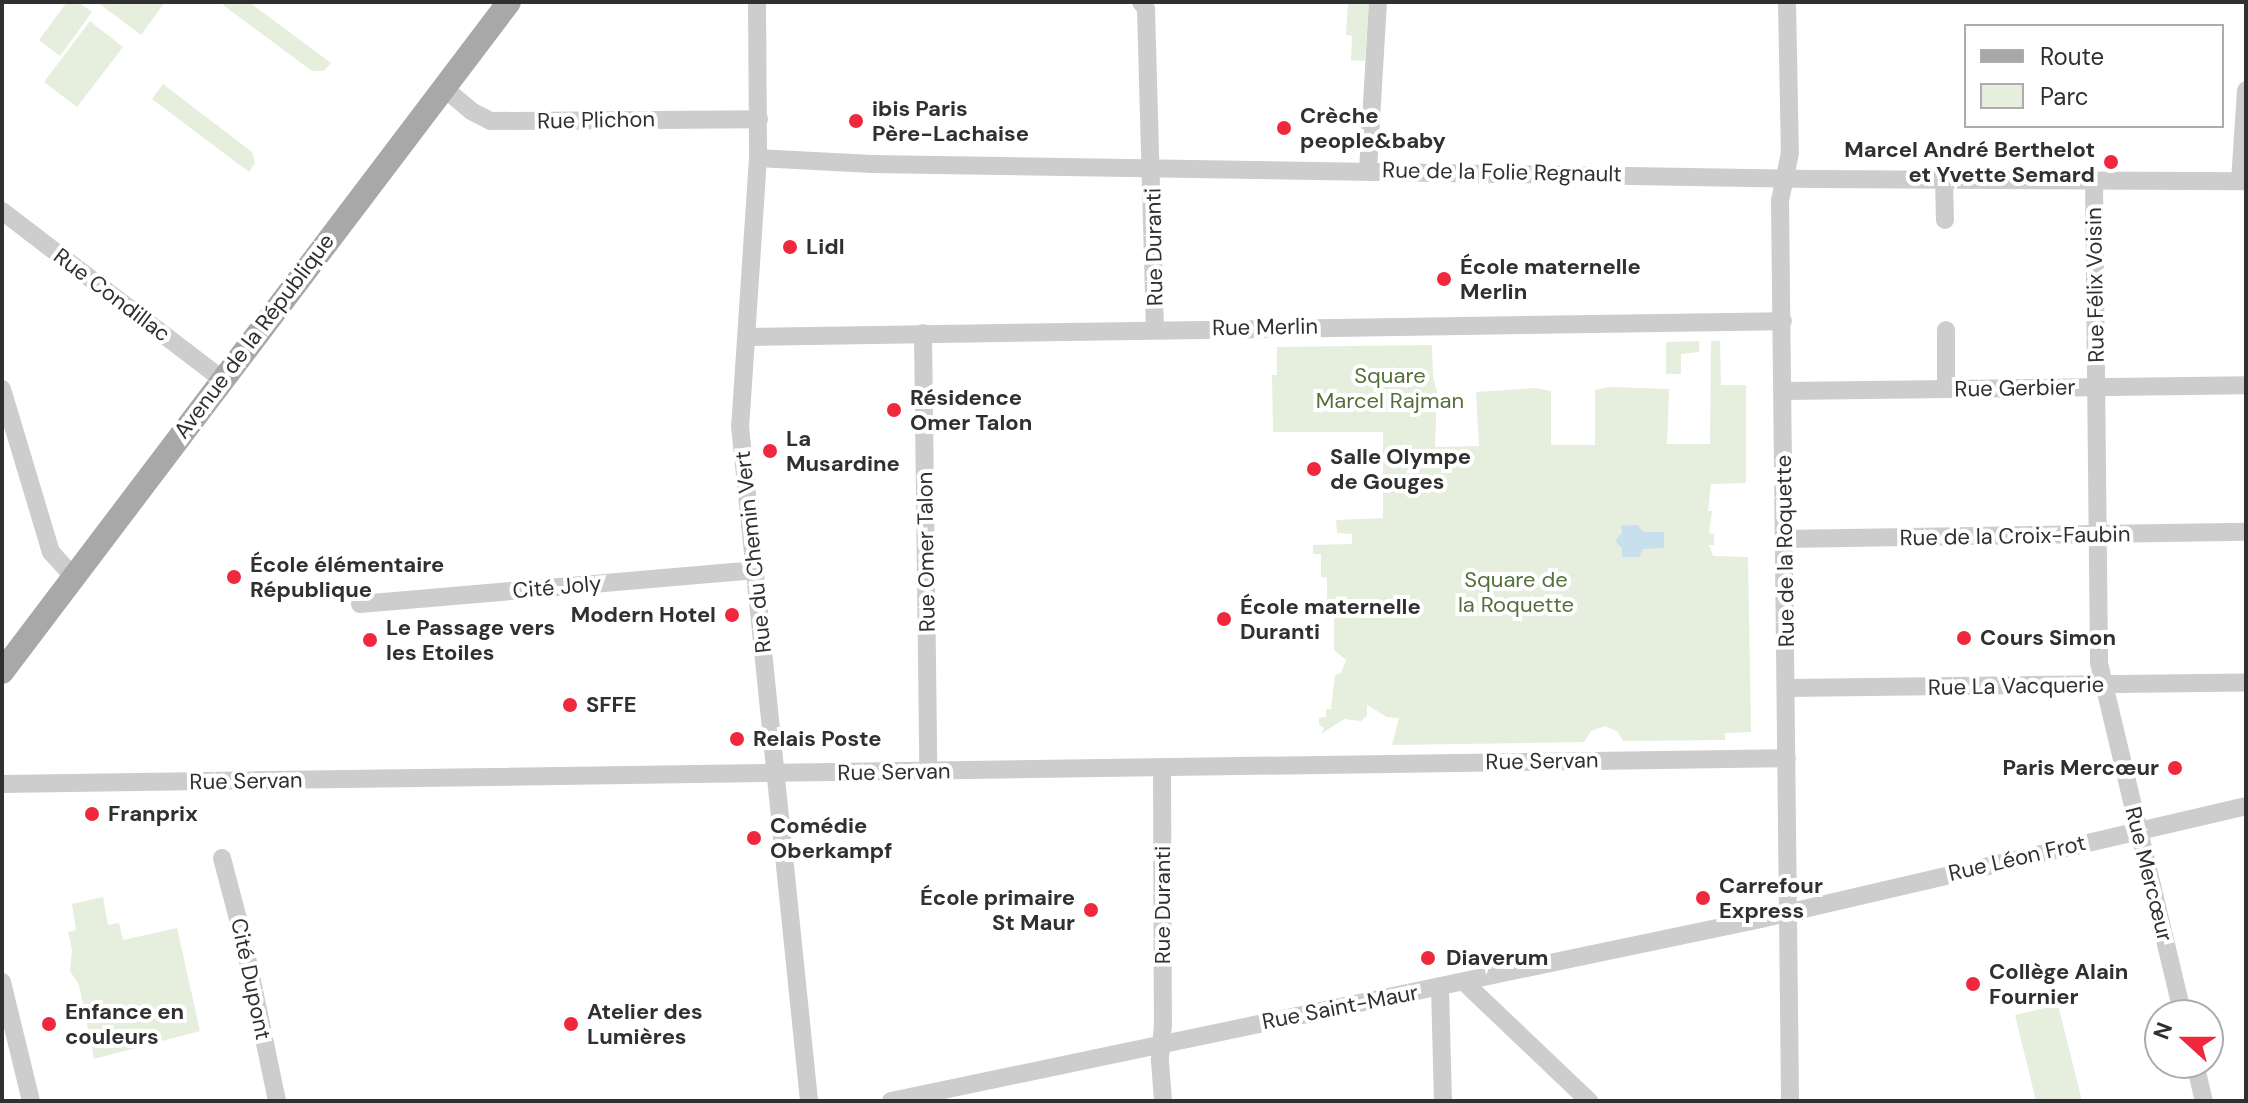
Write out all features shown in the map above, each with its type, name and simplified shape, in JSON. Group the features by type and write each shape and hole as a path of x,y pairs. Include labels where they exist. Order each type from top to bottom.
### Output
{"main road":[{"name":"Avenue de la République","path":"2,672 72,575 509,2"}],"street":[{"name":"Rue du Chemin Vert","path":"757,2 758,158 740,426 809,1101"},
{"name":"Rue Duranti","path":"1141,2 1146,9 1155,328"},
{"path":"1368,170 1378,2"},
{"name":"Rue de la Roquette","path":"1787,2 1790,153 1780,201 1790,1101"},
{"name":"Rue Plichon","path":"444,88 471,111 491,121 759,119"},
{"path":"2243,181 2246,90"},
{"name":"Rue de la Folie Regnault","path":"758,158 872,164 1944,180 2243,181"},
{"path":"1944,180 1945,220"},
{"name":"Rue Félix Voisin","path":"2094,181 2098,536"},
{"name":"Rue Condillac","path":"2,211 222,379"},
{"name":"Rue Merlin","path":"747,337 1155,328 1783,321"},
{"path":"1946,330 1946,389"},
{"name":"Rue Omer Talon","path":"923,333 928,770"},
{"name":"Rue Gerbier","path":"1783,391 2246,385"},
{"path":"2,389 51,552 72,575"},
{"name":"Rue de la Croix-Faubin","path":"1784,539 2246,532"},
{"name":"Rue Mercœur","path":"2098,536 2099,663 2179,999"},
{"name":"Cité Joly","path":"360,604 754,570"},
{"name":"Rue La Vacquerie","path":"1787,688 2246,682"},
{"name":"Rue Servan","path":"2,784 1787,758"},
{"name":"Rue Duranti","path":"1162,767 1163,1101"},
{"name":"Rue Léon Frot","path":"1788,912 2246,806"},
{"name":"Cité Dupont","path":"222,858 243,938 277,1101"},
{"name":"Rue Saint-Maur","path":"891,1101 1788,912"},
{"path":"2,982 31,1101"},
{"path":"1464,982 1589,1101"},
{"path":"1440,987 1443,1101"},
{"path":"2199,1079 2204,1101"}],"green space":[{"path":"67,2 78,2 92,12 60,56 39,40"},
{"path":"97,2 165,2 141,35"},
{"path":"225,2 249,2 331,63 324,71 312,71 223,5"},
{"path":"1348,2 1369,2 1365,61 1351,60 1352,36 1346,35"},
{"path":"90,21 123,47 77,107 44,82"},
{"path":"163,84 252,152 255,163 249,172 152,99"},
{"path":"1699,341 1699,352 1681,354 1681,374 1666,374 1666,342"},
{"name":"Square de la Roquette","path":"1711,341 1720,341 1721,385 1746,385 1746,483 1711,484 1708,511 1712,511 1709,533 1714,534 1714,545 1709,545 1713,556 1748,557 1751,732 1725,733 1725,740 1623,741 1618,732 1605,726 1591,731 1584,742 1392,745 1399,718 1387,717 1367,705 1367,716 1361,721 1344,719 1321,734 1324,728 1319,725 1319,718 1326,717 1326,709 1331,709 1335,675 1341,673 1346,660 1334,650 1334,610 1327,610 1327,578 1321,577 1321,554 1313,554 1313,545 1352,544 1352,534 1337,533 1336,520 1383,518 1383,432 1273,432 1272,375 1277,375 1277,347 1432,345 1437,392 1435,447 1479,446 1476,392 1536,388 1551,391 1551,445 1595,445 1595,390 1610,387 1669,389 1667,444 1710,444"},
{"path":"103,897 108,925 119,923 123,940 177,928 200,1031 94,1059 79,985 70,971 72,950 68,932 76,930 72,904"},
{"path":"2058,1005 2082,1101 2036,1101 2015,1015"}],"water":[{"path":"1638,525 1643,532 1664,532 1664,548 1643,549 1639,557 1622,557 1622,548 1615,541 1622,533 1621,526"}],"place":[{"name":"ibis Paris Père-Lachaise","path":"856,121"},
{"name":"Crèche people&baby","path":"1284,128"},
{"name":"Marcel André Berthelot et Yvette Semard","path":"2111,162"},
{"name":"Lidl","path":"790,247"},
{"name":"École maternelle Merlin","path":"1444,279"},
{"name":"Résidence Omer Talon","path":"894,410"},
{"name":"La Musardine","path":"770,451"},
{"name":"Salle Olympe de Gouges","path":"1314,469"},
{"name":"École élémentaire République","path":"234,577"},
{"name":"Modern Hotel","path":"732,615"},
{"name":"École maternelle Duranti","path":"1224,619"},
{"name":"Cours Simon","path":"1964,638"},
{"name":"Le Passage vers les Etoiles","path":"370,640"},
{"name":"SFFE","path":"570,705"},
{"name":"Relais Poste","path":"737,739"},
{"name":"Paris Mercœur","path":"2175,768"},
{"name":"Franprix","path":"92,814"},
{"name":"Comédie Oberkampf","path":"754,838"},
{"name":"Carrefour Express","path":"1703,898"},
{"name":"École primaire St Maur","path":"1091,910"},
{"name":"Diaverum","path":"1428,958"},
{"name":"Collège Alain Fournier","path":"1973,984"},
{"name":"Enfance en couleurs","path":"49,1024"},
{"name":"Atelier des Lumières","path":"571,1024"}],"park label":[{"name":"Square Marcel Rajman","path":"1390,388"}]}
